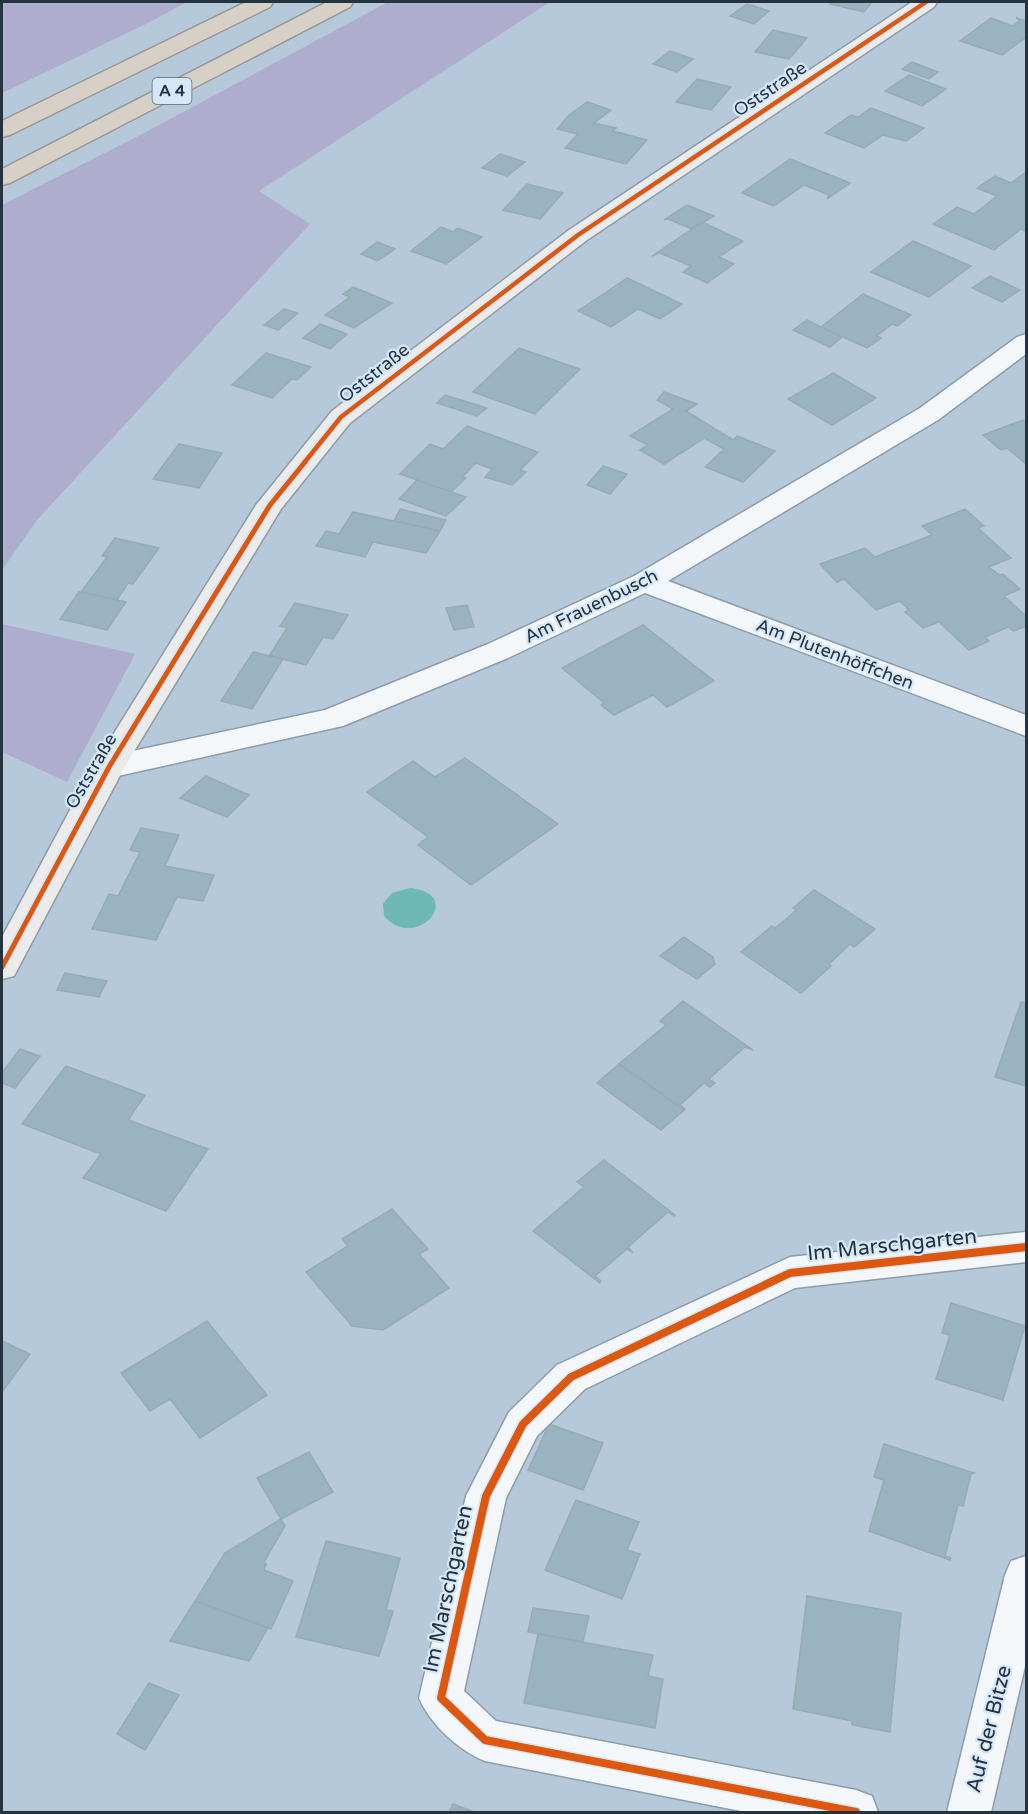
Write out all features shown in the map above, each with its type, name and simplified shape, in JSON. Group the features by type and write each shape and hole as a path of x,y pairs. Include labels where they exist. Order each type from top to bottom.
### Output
{"highway":[{"name":"A 4","path":"2,130 262,2"},
{"name":"A 4","path":"2,178 342,2"}],"street":[{"name":"Oststraße","path":"2,967 109,767 270,505 341,417 578,235 926,2"},
{"name":"Am Frauenbusch","path":"109,767 332,719 498,651 644,582 929,414 1026,342"},
{"name":"Am Plutenhöffchen","path":"644,582 1026,726"},
{"name":"Im Marschgarten","path":"855,1812 484,1740 441,1698 486,1496 523,1424 571,1377 790,1273 1026,1246"},
{"name":"Auf der Bitze","path":"969,1812 1026,1575"}],"shaded area":[{"path":"2,2 187,2 2,93"},
{"path":"388,2 550,2 259,191 310,224 37,520 2,570 2,205 146,132"},
{"path":"2,624 135,654 67,782 2,752"},
{"path":"410,888 427,892 434,900 435,909 430,918 421,925 410,928 397,926 384,916 383,904 392,893"}],"building":[{"path":"832,2 872,2 864,12 830,4"},
{"path":"747,4 769,11 754,24 730,16"},
{"path":"991,18 1013,26 1020,20 1016,18 1026,21 1026,37 1002,55 960,41"},
{"path":"773,30 807,38 789,59 755,52"},
{"path":"670,51 693,59 677,72 653,64"},
{"path":"912,62 938,72 929,79 902,69"},
{"path":"909,75 946,89 922,106 885,91"},
{"path":"697,79 731,87 711,110 676,102"},
{"path":"587,102 611,110 594,123 616,128 613,131 647,140 626,164 565,148 578,134 557,129 569,115"},
{"path":"871,108 924,128 906,141 883,135 864,148 825,133 851,115 858,117"},
{"path":"500,154 525,162 507,176 482,168"},
{"path":"790,159 850,183 827,199 829,195 804,185 774,206 742,193"},
{"path":"1026,172 1026,231 1021,229 994,250 933,224 957,207 974,214 997,196 977,188 995,176 1011,183"},
{"path":"527,184 563,193 540,219 503,210"},
{"path":"687,205 714,216 692,229 668,219 664,220"},
{"path":"702,222 743,241 719,257 734,264 707,283 683,272 691,266 660,253 652,256"},
{"path":"441,227 453,232 458,228 482,237 446,264 411,251"},
{"path":"913,241 971,266 929,297 871,272"},
{"path":"377,242 395,249 377,261 361,254"},
{"path":"990,276 1020,290 1002,302 972,288"},
{"path":"627,278 682,304 660,319 638,309 611,327 578,311"},
{"path":"353,287 392,303 354,328 325,315 350,297 343,294"},
{"path":"863,294 911,315 897,326 892,324 877,336 881,338 867,348 821,327"},
{"path":"284,309 298,313 278,330 264,325"},
{"path":"807,320 842,337 830,347 793,330"},
{"path":"320,324 347,334 330,349 303,338"},
{"path":"519,348 580,369 535,414 473,392"},
{"path":"266,353 311,367 297,380 292,379 272,398 232,385"},
{"path":"833,373 876,398 832,425 788,399"},
{"path":"664,392 697,404 686,411 733,440 737,436 775,451 743,482 705,467 724,449 704,438 664,464 640,450 648,445 630,436 673,409 657,400"},
{"path":"445,395 487,408 477,416 437,403"},
{"path":"1023,420 1026,422 1026,464 1007,448 1001,450 983,435"},
{"path":"467,426 538,452 520,470 526,472 512,485 485,477 492,469 476,463 462,477 466,478 451,492 400,474 430,444 443,449"},
{"path":"179,444 222,453 199,488 153,479"},
{"path":"603,466 627,474 610,494 587,485"},
{"path":"417,480 466,497 446,516 399,499"},
{"path":"400,509 446,520 440,531 394,521"},
{"path":"965,509 984,526 978,528 1011,558 989,567 999,575 1003,574 1020,589 1004,596 1026,616 1026,626 1014,631 1008,627 985,637 989,641 969,650 939,622 923,628 905,612 909,610 900,601 876,610 844,579 837,582 820,564 865,548 875,557 932,535 922,526"},
{"path":"353,512 440,531 426,553 373,542 365,557 316,546 326,531 339,534"},
{"path":"115,538 159,548 133,584 128,583 117,600 81,592 107,557 102,556"},
{"path":"79,592 126,602 107,630 60,619"},
{"path":"295,603 348,615 333,639 323,637 306,665 269,656 287,628 280,626"},
{"path":"467,605 474,627 454,630 446,608"},
{"path":"643,625 714,681 667,707 653,695 614,715 601,705 604,703 562,668"},
{"path":"253,652 283,659 252,709 221,701"},
{"path":"465,758 558,824 471,885 418,845 428,837 367,792 413,761 435,777"},
{"path":"206,776 249,795 227,817 180,798"},
{"path":"141,828 179,835 165,866 214,875 203,901 177,897 156,940 92,929 109,894 118,896 140,852 130,850"},
{"path":"814,890 875,929 854,947 850,944 829,964 831,966 801,993 741,952 772,926 775,928 797,910 793,908"},
{"path":"684,937 713,957 715,964 697,979 660,956"},
{"path":"65,973 107,981 99,997 57,990"},
{"path":"683,1001 753,1050 745,1047 709,1079 715,1083 710,1087 704,1083 680,1105 684,1110 619,1064 666,1025 660,1021"},
{"path":"1021,1002 1026,1003 1026,1086 995,1077"},
{"path":"20,1049 40,1056 15,1088 2,1083 2,1073"},
{"path":"619,1064 684,1110 661,1130 597,1083"},
{"path":"66,1066 145,1095 128,1120 208,1149 166,1211 83,1178 101,1154 22,1124"},
{"path":"604,1160 675,1215 668,1212 628,1247 633,1253 627,1249 595,1276 601,1281 600,1283 533,1231 584,1187 577,1182"},
{"path":"392,1209 428,1249 419,1254 449,1288 383,1330 352,1326 306,1272 348,1246 342,1239"},
{"path":"951,1303 1025,1326 1003,1400 936,1379 950,1335 942,1333"},
{"path":"207,1321 267,1395 200,1438 170,1399 150,1411 121,1373"},
{"path":"2,1341 30,1354 2,1392"},
{"path":"549,1424 603,1443 583,1490 528,1470"},
{"path":"884,1444 974,1473 971,1474 963,1506 958,1505 945,1556 951,1558 950,1560 869,1531 884,1480 874,1477"},
{"path":"309,1452 333,1492 281,1519 257,1478"},
{"path":"576,1500 639,1522 627,1550 640,1554 622,1599 545,1570"},
{"path":"281,1519 285,1526 264,1562 266,1564 264,1570 293,1581 271,1629 195,1601 225,1553"},
{"path":"326,1541 400,1558 386,1610 393,1611 379,1656 296,1637"},
{"path":"807,1596 901,1613 890,1732 852,1725 852,1721 793,1709"},
{"path":"195,1601 268,1628 249,1661 170,1641"},
{"path":"533,1608 589,1616 583,1642 528,1632"},
{"path":"538,1634 653,1655 648,1676 663,1679 655,1728 524,1703"},
{"path":"149,1683 179,1695 145,1750 117,1734"},
{"path":"453,1804 474,1812 449,1812"}],"cycle path":[{"path":"2,967 109,767 270,505 341,417 578,235 926,2"},
{"path":"856,1812 485,1740 441,1698 486,1496 523,1424 571,1377 790,1273 1026,1247"}]}
